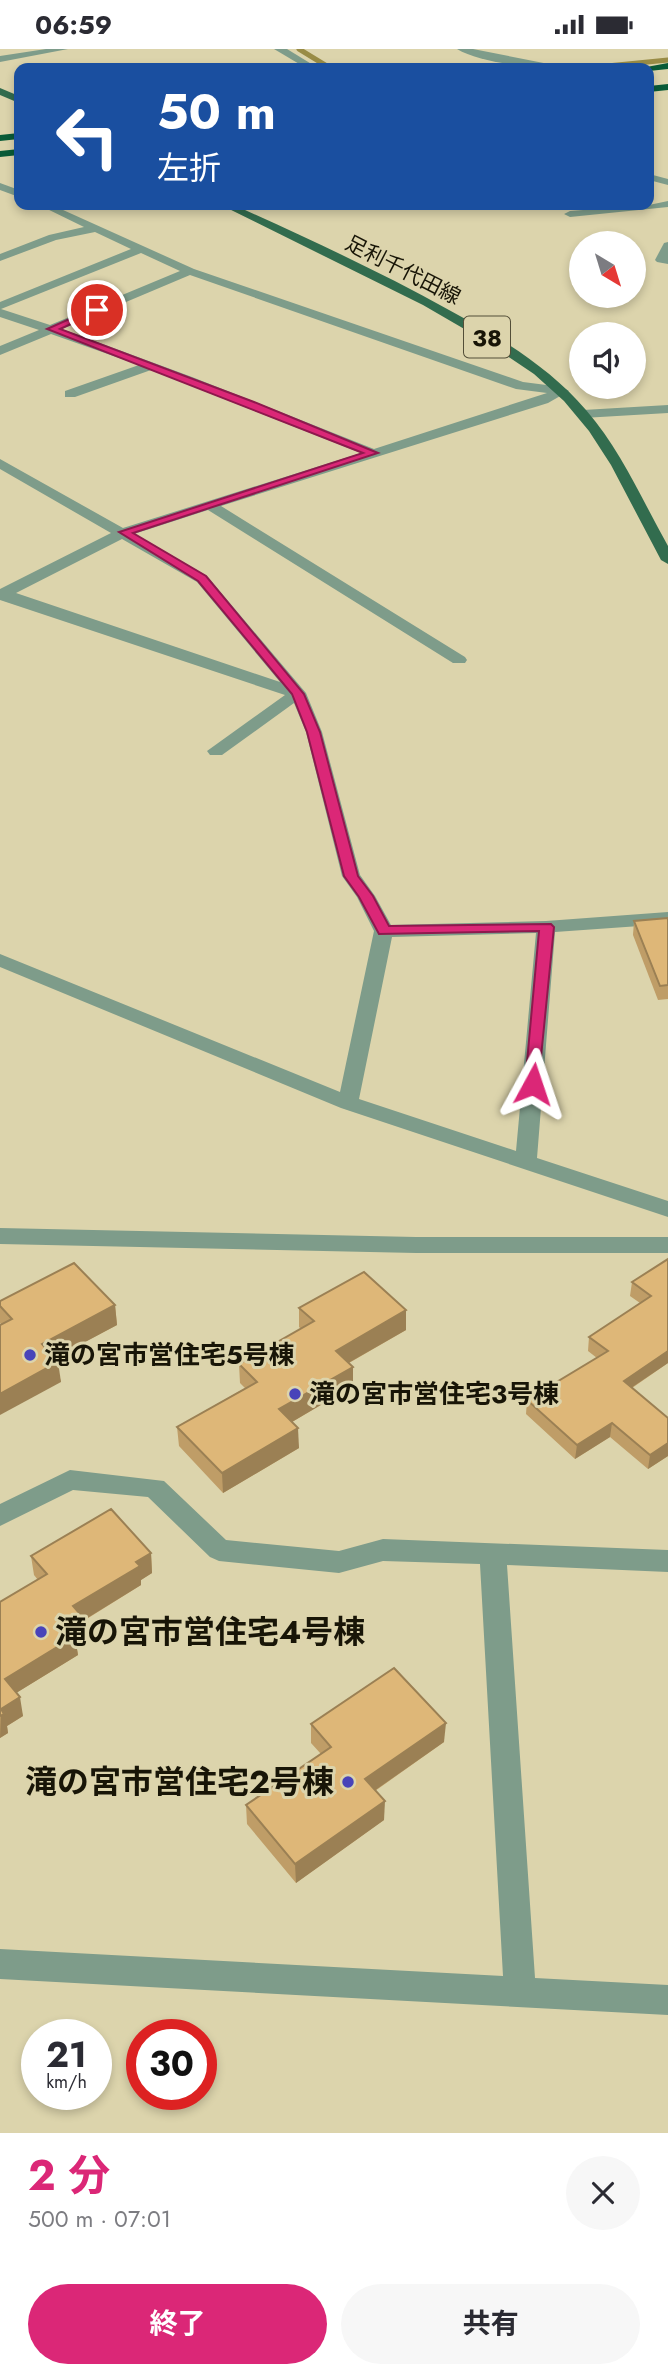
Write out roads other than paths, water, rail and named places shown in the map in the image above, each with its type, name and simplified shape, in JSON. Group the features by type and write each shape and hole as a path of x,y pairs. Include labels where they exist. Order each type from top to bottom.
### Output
{"main road":[{"name":"足利千代田線","path":"236,210 408,292 498,343 545,376 583,414 604,443 668,560"}],"street":[{"path":"0,59 63,49"},
{"path":"279,49 293,54 302,63"},
{"path":"462,49 495,58 530,63"},
{"path":"56,210 190,271 521,386 562,391"},
{"path":"570,214 625,210"},
{"path":"0,258 53,237 98,228"},
{"path":"668,245 661,260 668,261"},
{"path":"0,306 141,249"},
{"path":"0,351 190,271"},
{"path":"0,313 51,329 373,453"},
{"path":"69,394 149,366"},
{"path":"1,594 124,532 543,400 562,391"},
{"path":"583,414 668,409"},
{"path":"0,463 202,579 298,694 314,732 351,876 366,896 384,931 348,1103"},
{"path":"209,505 459,660"},
{"path":"1,594 298,694"},
{"path":"216,751 298,694"},
{"path":"384,931 546,927 668,918"},
{"path":"526,1162 546,927"},
{"path":"0,960 348,1103 668,1209"},
{"path":"0,1236 416,1245 668,1245"},
{"path":"0,1516 70,1480 155,1488 219,1550 339,1562 383,1550 668,1561"},
{"path":"493,1554 520,1992"},
{"path":"0,1964 668,2000"}],"waterway":[{"path":"299,49 322,63"},
{"path":"638,63 668,60"}],"place":[{"name":"滝の宮市営住宅5号棟","path":"30,1355"},
{"name":"滝の宮市営住宅3号棟","path":"295,1394"},
{"name":"滝の宮市営住宅4号棟","path":"41,1632"},
{"name":"滝の宮市営住宅2号棟","path":"348,1782"}]}
